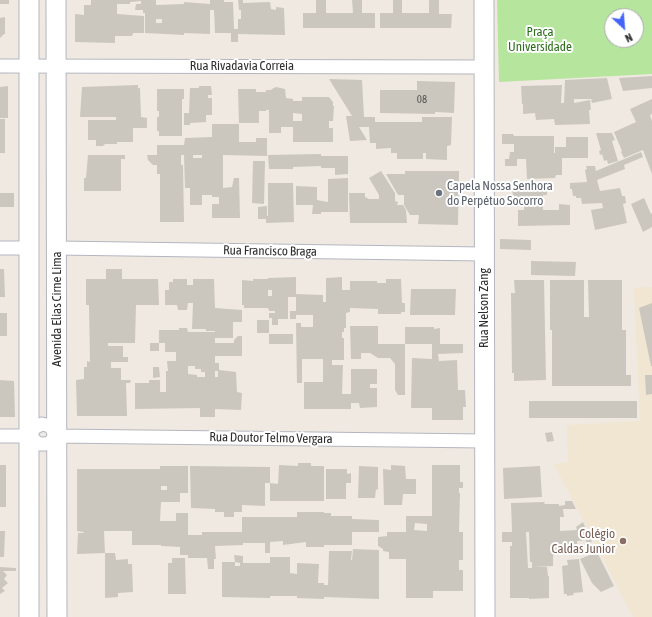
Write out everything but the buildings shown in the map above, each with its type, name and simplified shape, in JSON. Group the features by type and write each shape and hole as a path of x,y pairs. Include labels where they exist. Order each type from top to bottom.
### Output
{"street":[{"path":"28,0 29,617"},
{"name":"Avenida Elias Cirne Lima","path":"56,0 57,617"},
{"name":"Rua Nelson Zang","path":"484,0 485,617"},
{"name":"Rua Rivadavia Correia","path":"0,66 485,67"},
{"path":"0,248 29,248"},
{"name":"Rua Francisco Braga","path":"56,248 484,254"},
{"path":"29,436 34,428 42,424 50,426 57,436"},
{"name":"Rua Doutor Telmo Vergara","path":"0,436 29,436 39,444 49,443 57,436 485,441"}],"shaded area":[{"name":"Colégio Caldas Junior","path":"652,287 652,617 633,617 554,464 568,462 567,425 640,421 634,288"}],"green space":[{"name":"Praça Universidade","path":"497,0 652,0 652,74 499,82"}],"place":[{"name":"Capela Nossa Senhora do Perpétuo Socorro","path":"439,193"},
{"name":"Colégio Caldas Junior","path":"623,541"}]}
